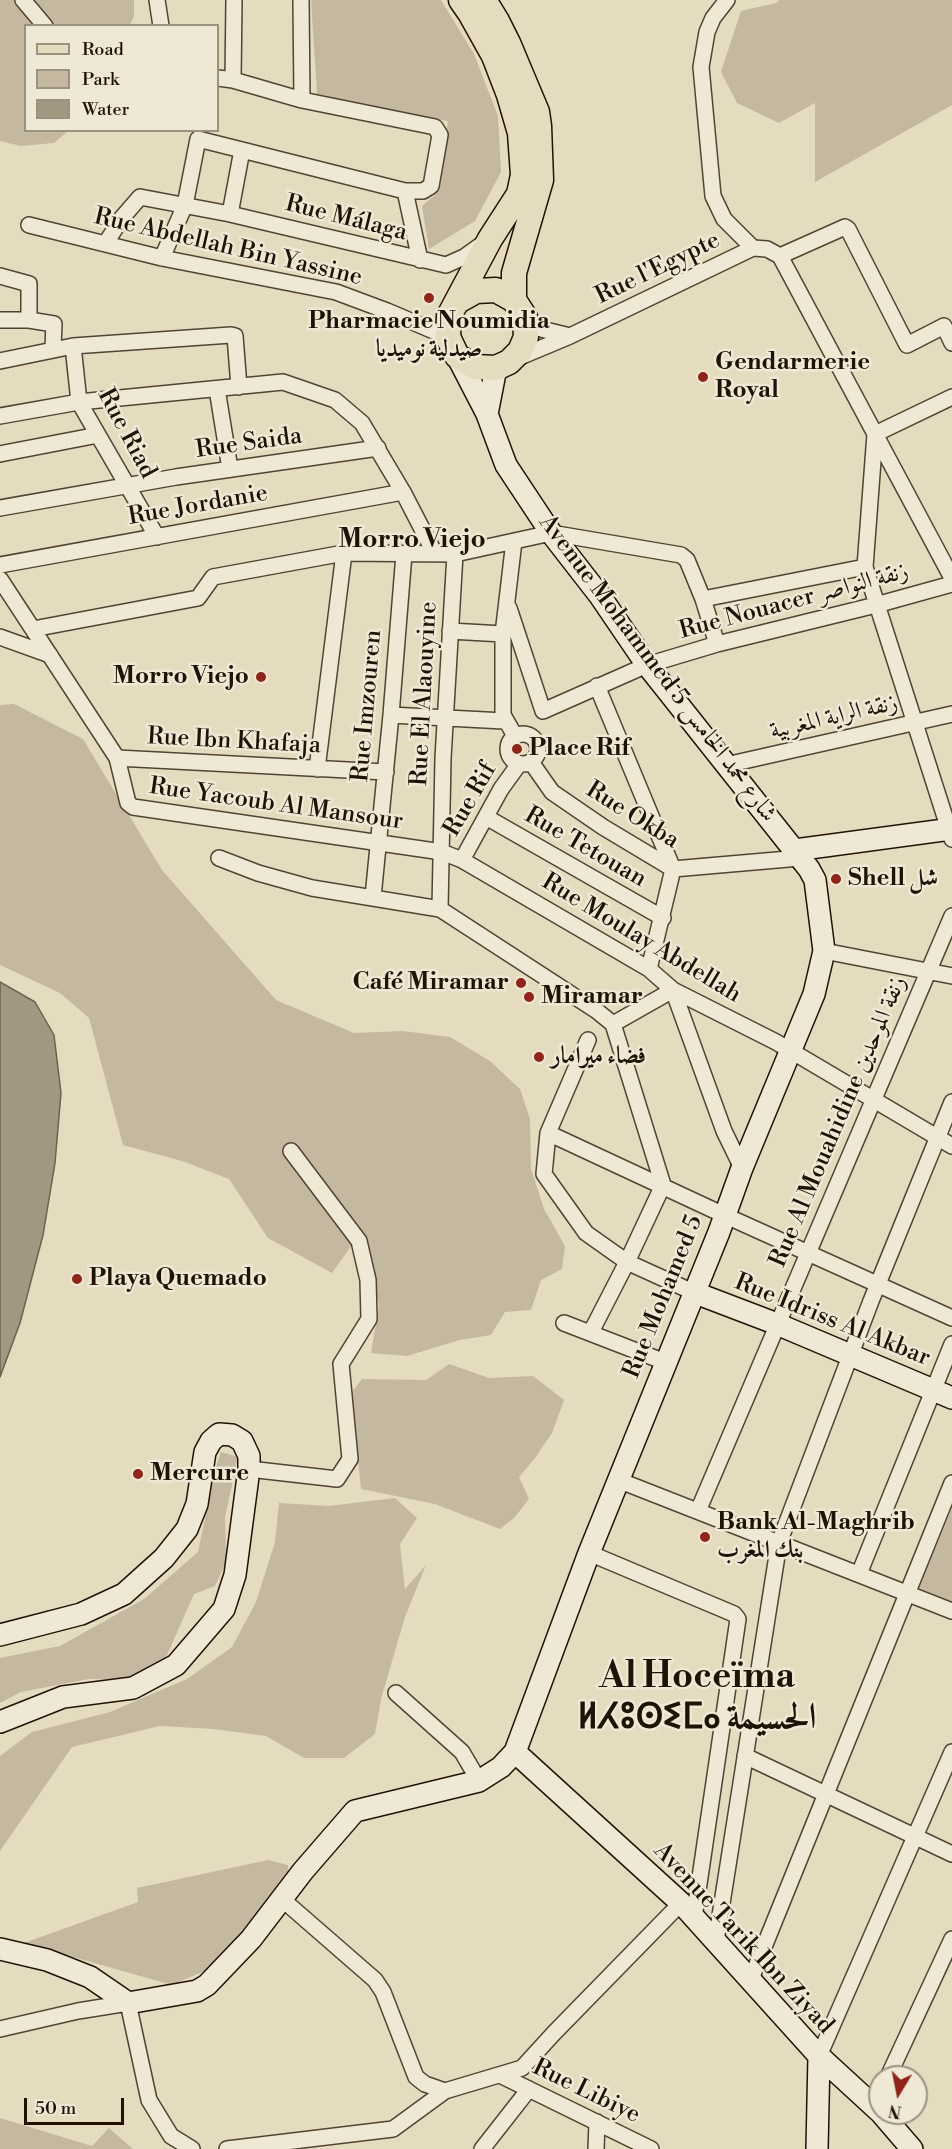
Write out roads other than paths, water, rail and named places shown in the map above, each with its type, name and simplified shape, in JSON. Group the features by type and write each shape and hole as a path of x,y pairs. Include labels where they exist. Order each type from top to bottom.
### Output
{"main road":[{"path":"461,0 494,56 520,133 524,161 519,194 490,239 449,316 452,346 475,367 503,364 520,351 526,338 514,273 541,180 537,112 508,43 484,0"},
{"path":"458,301 476,291 496,290 520,309"}],"street":[{"path":"23,0 43,24"},
{"path":"157,0 161,24"},
{"path":"162,258 185,205 198,139 405,191 423,191 431,186 440,135 435,127 302,100 225,79 234,0"},
{"path":"301,0 302,100"},
{"path":"727,0 713,18 707,32 701,67 713,196 724,219 767,251 875,434 952,578"},
{"path":"230,214 242,150"},
{"path":"405,191 420,260"},
{"name":"Rue Málaga","path":"106,243 121,219 140,197 230,214 446,265 464,257 490,239"},
{"name":"Rue Abdellah Bin Yassine","path":"29,225 162,258 336,292 387,311 452,346"},
{"name":"Rue l'Egypte","path":"503,364 767,251 845,227 907,345 944,327 952,343"},
{"path":"0,276 29,284 29,321"},
{"path":"520,309 537,328 570,336"},
{"path":"0,320 54,324 53,348"},
{"path":"0,361 53,348 231,334 234,336 239,387"},
{"name":"Rue Riad","path":"74,346 79,402 157,537"},
{"name":"Avenue Mohammed 5 شارع محمد الخامس","path":"452,346 487,414 506,465 551,533 600,596 647,665 797,854"},
{"path":"487,414 503,364"},
{"path":"0,416 79,402 283,382 335,400 362,423 403,492 435,554"},
{"path":"217,389 230,470"},
{"path":"875,434 952,397"},
{"path":"797,854 951,834 876,605 866,567 875,434"},
{"path":"0,454 98,435"},
{"name":"Rue Saida","path":"0,508 378,448"},
{"name":"Rue Jordanie","path":"0,565 403,492"},
{"path":"33,629 198,598 213,577 344,553 455,554 551,533 681,555 687,560 703,599 717,644"},
{"path":"514,541 503,634 503,716 514,736"},
{"path":"317,769 344,553"},
{"name":"Rue Imzouren","path":"373,897 404,554"},
{"name":"Rue El Alaouyine","path":"440,909 445,718 455,554"},
{"path":"703,599 866,567"},
{"path":"0,579 117,758"},
{"name":"Rue Nouacer زنقة النواصر","path":"647,665 717,644 952,584"},
{"path":"507,603 543,711"},
{"path":"450,631 503,634"},
{"path":"0,637 50,655"},
{"path":"531,736 543,711 647,665"},
{"path":"597,686 674,869 649,969"},
{"name":"زنقة الراية المغربية","path":"726,765 952,714"},
{"path":"391,715 504,721"},
{"path":"526,734 531,736 535,739 538,753 525,763 511,759 507,749 510,739 526,734"},
{"name":"Rue Ibn Khafaja","path":"117,758 386,772"},
{"name":"Rue Yacoub Al Mansour","path":"117,758 128,803 133,807 442,852 462,860"},
{"name":"Rue Okba","path":"525,763 552,792 603,827 674,869 797,854"},
{"name":"Rue Rif","path":"462,860 501,789 525,763"},
{"name":"Rue Tetouan","path":"486,817 663,918"},
{"name":"Rue Mohamed 5","path":"515,1752 589,1552 814,994 824,951 814,880 797,854"},
{"path":"219,858 258,873 312,888 440,909 597,1011 613,1024 663,1185 591,1332"},
{"name":"Rue Moulay Abdellah","path":"462,860 649,969 673,990 791,1050 952,1146"},
{"name":"Rue Al Mouahidine زنقة الموحدين","path":"698,1511 952,916"},
{"path":"824,951 952,976"},
{"path":"613,1024 673,990 724,1131 742,1168"},
{"path":"588,1040 548,1133 544,1174 586,1233 627,1262 693,1292"},
{"path":"716,1941 779,1544 878,1283 952,1102"},
{"path":"548,1133 952,1317"},
{"path":"249,1470 337,1479 350,1459 341,1364 369,1319 368,1280 359,1241 291,1151"},
{"name":"Rue Idriss Al Akbar","path":"693,1292 777,1324 943,1394"},
{"path":"564,1323 665,1362"},
{"path":"859,1574 943,1394 952,1344"},
{"path":"0,1635 81,1614 124,1594 164,1558 187,1530 198,1504 206,1452 211,1441 219,1434 231,1435 242,1441 249,1456 249,1470 236,1575 224,1609 176,1665 133,1688 63,1697 0,1722"},
{"path":"618,1480 952,1611"},
{"path":"751,1979 952,1483"},
{"path":"227,2149 393,2129 445,2091 522,2068 554,2033 688,1911 738,1619 735,1614 589,1552"},
{"path":"396,1693 462,1752 479,1781"},
{"path":"0,2029 78,2011 197,1991 207,1984 251,1939 303,1871 355,1811 479,1781 501,1767 515,1752"},
{"name":"Avenue Tarik Ibn Ziyad","path":"515,1752 688,1911 819,2056 868,2098"},
{"path":"817,2149 819,2056 952,1752"},
{"path":"745,1756 952,1854"},
{"path":"282,1899 375,1980 383,1992 416,2077 425,2085 445,2091"},
{"path":"894,2065 952,1939"},
{"path":"0,1949 46,1960 90,1977 128,2003 149,2100 171,2136 192,2149"},
{"name":"Rue Libiye","path":"500,2076 649,2149"},
{"path":"482,2149 529,2089"},
{"path":"596,2149 597,2122"},
{"name":"Avenue Tarik Ibn Ziyad","path":"892,2125 908,2147"}],"water":[{"path":"0,982 35,1002 54,1035 61,1093 55,1163 43,1235 20,1323 0,1377"}],"place":[{"name":"Pharmacie Noumidia صيدلية نوميديا","path":"429,298"},
{"name":"Gendarmerie Royal","path":"703,377"},
{"name":"Morro Viejo","path":"261,677"},
{"name":"Place Rif","path":"517,749"},
{"name":"Shell شل","path":"836,879"},
{"name":"Café Miramar","path":"521,983"},
{"name":"Miramar","path":"529,997"},
{"name":"فضاء ميرامار","path":"539,1057"},
{"name":"Playa Quemado","path":"77,1279"},
{"name":"Mercure","path":"138,1474"},
{"name":"Bank Al-Maghrib بنك المغرب","path":"705,1537"}],"district":[{"name":"Morro Viejo","path":"412,541"},
{"name":"Al Hoceïma ⵍⵃⵓⵙⵉⵎⴰ الحسيمة","path":"697,1698"}]}
